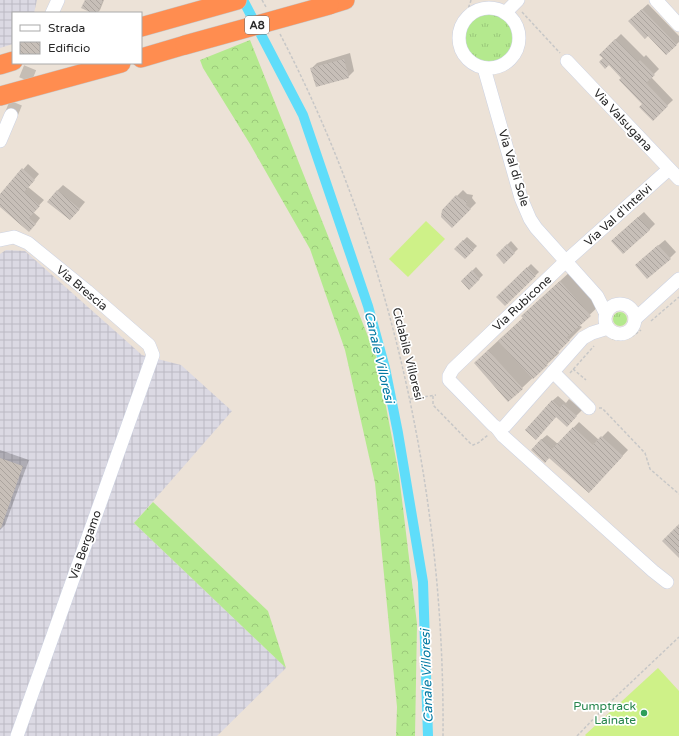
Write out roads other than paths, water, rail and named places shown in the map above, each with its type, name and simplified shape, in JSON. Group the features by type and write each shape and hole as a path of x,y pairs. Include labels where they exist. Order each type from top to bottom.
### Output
{"highway":[{"name":"A8","path":"142,27 237,0"},
{"name":"A8","path":"142,58 337,2"},
{"path":"0,65 12,61"},
{"path":"0,96 117,64"}],"street":[{"path":"51,0 51,12"},
{"path":"52,12 58,0"},
{"path":"656,0 679,25"},
{"path":"480,5 497,10 512,6 511,18 516,24 518,32 518,44 514,55 509,61 502,65 484,69 468,60 461,49 459,36 461,27 466,20 480,5"},
{"name":"Via Valsugana","path":"567,61 679,179"},
{"name":"Via Val di Sole","path":"484,69 521,198 527,213 536,228 566,261"},
{"path":"0,141 5,116"},
{"name":"Via Val d'Intelvi","path":"566,261 669,169"},
{"name":"Via Brescia","path":"0,240 14,237 28,243 87,291 149,346 153,355"},
{"path":"566,261 597,296 615,334 625,334 632,328 649,305 679,279"},
{"name":"Via Rubicone","path":"495,426 452,382 448,380 449,376 453,368 566,261"},
{"path":"495,426 501,429 505,426 583,338 594,338 608,321 616,305 624,305 638,321"},
{"name":"Via Bergamo","path":"17,736 153,355"},
{"path":"553,372 589,408"},
{"path":"495,426 503,436 652,572 667,582"}],"waterway":[{"name":"Canale Villoresi","path":"243,0 303,115 368,306 385,368 398,433 423,582 428,736"}],"tunnel":[{"path":"11,115 32,64"}],"place":[{"name":"Pumptrack Lainate","path":"644,713"}]}
